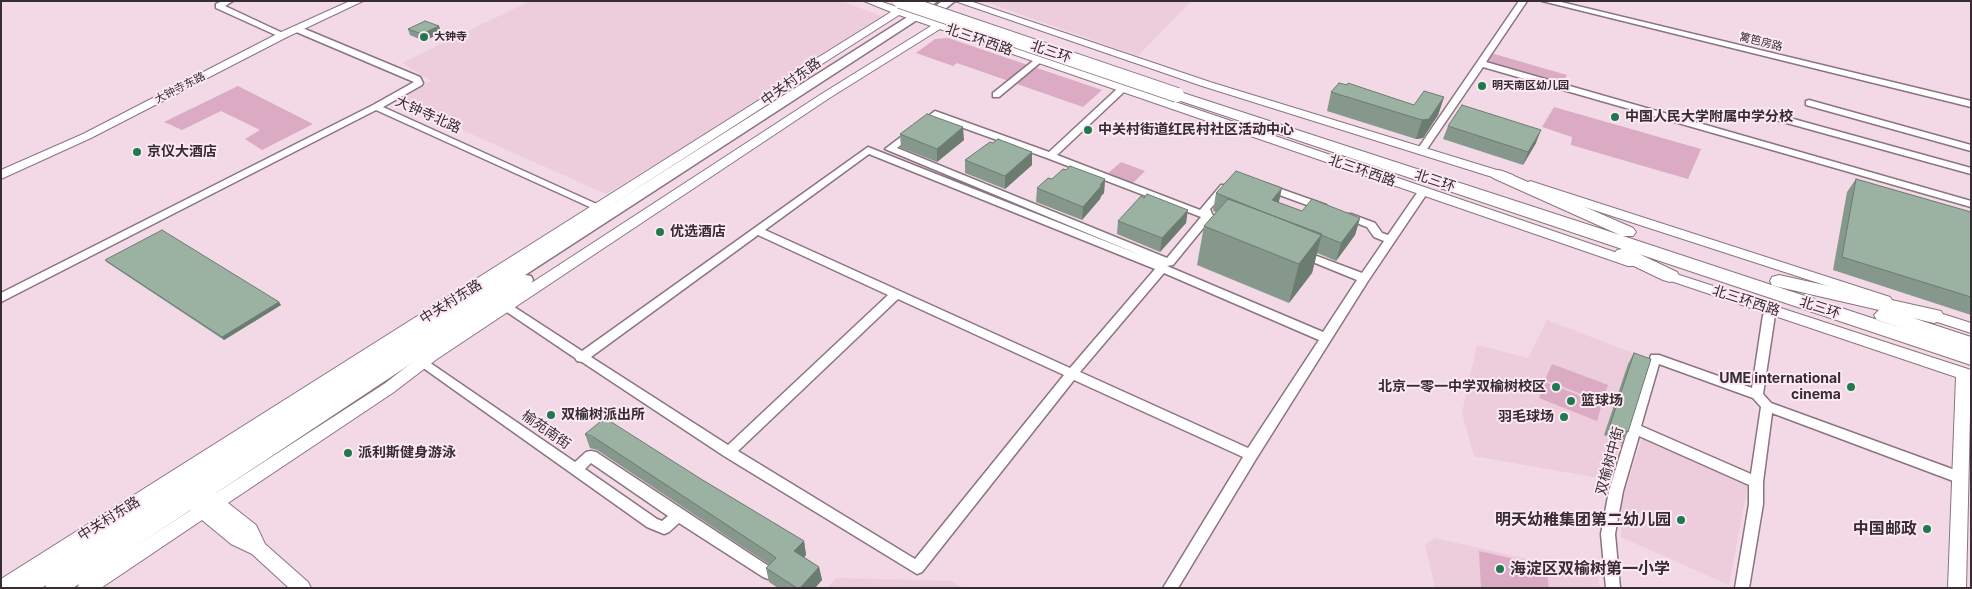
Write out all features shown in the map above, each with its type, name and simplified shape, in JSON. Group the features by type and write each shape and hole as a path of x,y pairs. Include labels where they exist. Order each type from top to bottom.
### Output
{"highway":[{"name":"北三环","path":"898,6 1181,91 1289,132 1542,217 1971,344"},
{"name":"北三环","path":"925,10 1627,232 1780,288"},
{"path":"1184,110 1289,132"},
{"path":"1499,175 1627,232"},
{"path":"1542,217 1670,276"},
{"path":"1780,288 1934,316"},
{"path":"1780,288 1911,348 1969,369"}],"main road":[{"path":"925,10 949,1"},
{"name":"中关村东路","path":"24,588 604,210 925,10"},
{"name":"中关村东路","path":"55,588 203,501 500,303 925,10"}],"street":[{"path":"229,1 219,6 283,35"},
{"name":"大钟寺东路","path":"1,175 87,136 283,35 358,1"},
{"name":"北三环西路","path":"869,1 925,10 974,38 1122,89 1670,276 1969,369"},
{"path":"960,1 1206,84 1422,150 1971,328"},
{"path":"977,1 1028,18 1045,30"},
{"path":"1422,150 1523,1"},
{"name":"篱笆房路","path":"1546,1 1971,104"},
{"name":"中关村东路","path":"2,588 604,210 795,82 818,62 898,6 925,10"},
{"path":"925,10 989,28"},
{"path":"974,38 1005,16"},
{"name":"大钟寺北路","path":"296,29 417,79 419,83 376,107"},
{"path":"996,95 1038,60"},
{"path":"1480,63 1971,204"},
{"path":"1050,156 1122,89"},
{"path":"1809,103 1971,148"},
{"path":"1,298 376,107"},
{"name":"大钟寺北路","path":"376,107 604,210"},
{"path":"1223,223 1206,216 1050,156 935,114 890,149 1169,263 1206,216 1205,209 1230,183"},
{"path":"1768,115 1971,171"},
{"path":"581,358 868,150 1162,268 1326,338"},
{"path":"1254,183 1371,225 1378,235 1390,239"},
{"path":"1170,588 1251,455 1364,278 1423,192"},
{"path":"758,231 1071,375 1251,455"},
{"path":"1288,248 1364,278"},
{"path":"500,303 581,358 728,452 917,568 1071,375 1162,268"},
{"path":"728,452 896,294"},
{"name":"中关村东路","path":"86,588 203,501 390,388 500,303"},
{"path":"1769,315 1757,395 1767,406 1961,478"},
{"name":"双榆树中街","path":"1613,588 1608,534 1616,490 1655,358 1757,395"},
{"name":"榆苑南街","path":"423,362 652,523 664,528 678,515"},
{"path":"1957,588 1965,524 1961,478 1969,369"},
{"path":"1742,588 1756,504 1756,482 1767,406"},
{"path":"1634,428 1756,482"},
{"path":"575,469 591,456 768,573"},
{"path":"203,501 237,539 258,549 302,588"}],"shaded area":[{"path":"530,1 841,1 893,20 606,194 397,101 431,81 402,63"},
{"path":"983,1 1191,1 1138,56"},
{"path":"948,38 1102,90 1083,107 957,63 953,66 916,53 935,39"},
{"path":"1491,53 1567,75 1561,85 1485,63"},
{"path":"238,86 313,124 262,150 245,139 260,130 221,111 182,130 164,122"},
{"path":"1554,107 1701,149 1688,179 1571,145 1572,137 1542,127"},
{"path":"1121,162 1145,171 1131,185 1106,175"},
{"name":"北京一零一中学双榆树校区","path":"1547,320 1651,360 1616,481 1474,456 1462,413 1477,345 1528,358"},
{"name":"篮球场","path":"1552,364 1608,385 1602,402 1545,380"},
{"name":"篮球场","path":"1545,382 1602,404 1597,421 1539,398"},
{"name":"明天幼稚集团第二幼儿园","path":"1642,438 1748,483 1729,585 1621,537 1621,504"},
{"name":"海淀区双榆树第一小学","path":"1435,538 1598,575 1600,588 1435,588 1425,545"},
{"path":"1479,551 1546,566 1549,588 1481,588"},
{"path":"836,578 952,581 962,588 827,588"}],"building":[{"path":"425,21 439,26 422,34 408,29"},
{"path":"1339,83 1347,85 1348,83 1414,105 1424,91 1444,97 1429,119 1422,120 1331,92"},
{"path":"1462,105 1541,130 1528,152 1448,126"},
{"path":"927,114 963,127 937,149 900,134"},
{"path":"998,139 1032,152 1005,176 965,160 990,142 993,143"},
{"path":"1070,166 1105,179 1083,207 1037,188 1048,178 1052,179 1063,169 1066,170"},
{"path":"1236,171 1282,188 1272,200 1302,211 1312,199 1360,218 1341,243 1216,193"},
{"path":"1856,179 1971,212 1971,297 1842,257"},
{"path":"1147,194 1188,210 1162,238 1118,221 1141,196 1144,198"},
{"path":"1228,199 1322,234 1299,264 1204,226"},
{"path":"162,230 279,302 222,337 105,260"},
{"path":"1634,353 1651,359 1628,432 1610,425"},
{"path":"605,418 804,541 794,551 819,567 800,588 797,588 766,568 776,558 771,554 592,436 585,434"}],"place":[{"name":"大钟寺","path":"424,37"},
{"name":"明天南区幼儿园","path":"1482,86"},
{"name":"中国人民大学附属中学分校","path":"1615,117"},
{"name":"中关村街道红民村社区活动中心","path":"1088,130"},
{"name":"京仪大酒店","path":"137,152"},
{"name":"优选酒店","path":"660,232"},
{"name":"北京一零一中学双榆树校区","path":"1556,387"},
{"name":"UME international cinema","path":"1851,387"},
{"name":"篮球场","path":"1571,401"},
{"name":"双榆树派出所","path":"551,415"},
{"name":"羽毛球场","path":"1564,417"},
{"name":"派利斯健身游泳","path":"348,453"},
{"name":"明天幼稚集团第二幼儿园","path":"1681,520"},
{"name":"中国邮政","path":"1927,529"},
{"name":"海淀区双榆树第一小学","path":"1500,569"}]}
